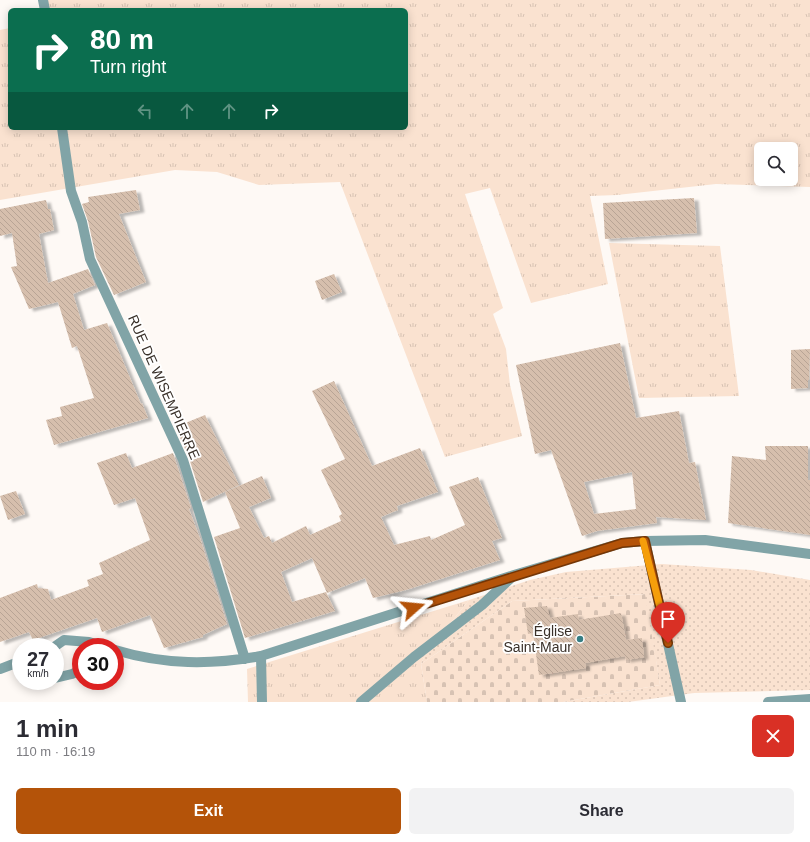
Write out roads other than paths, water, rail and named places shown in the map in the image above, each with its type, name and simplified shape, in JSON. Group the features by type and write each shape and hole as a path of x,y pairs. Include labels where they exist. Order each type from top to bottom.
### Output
{"street":[{"name":"RUE DE WISEMPIERRE","path":"62,130 71,191 82,222 90,259 184,460 245,659"},
{"path":"124,652 176,662 221,662 261,656 514,575 622,543 705,540 810,554"},
{"path":"645,541 682,702"},
{"path":"361,702 414,656 482,605 514,575"},
{"path":"261,656 262,702"},
{"path":"0,669 12,665"},
{"path":"768,702 810,699"}],"place":[{"name":"Église Saint-Maur","path":"580,639"}]}
